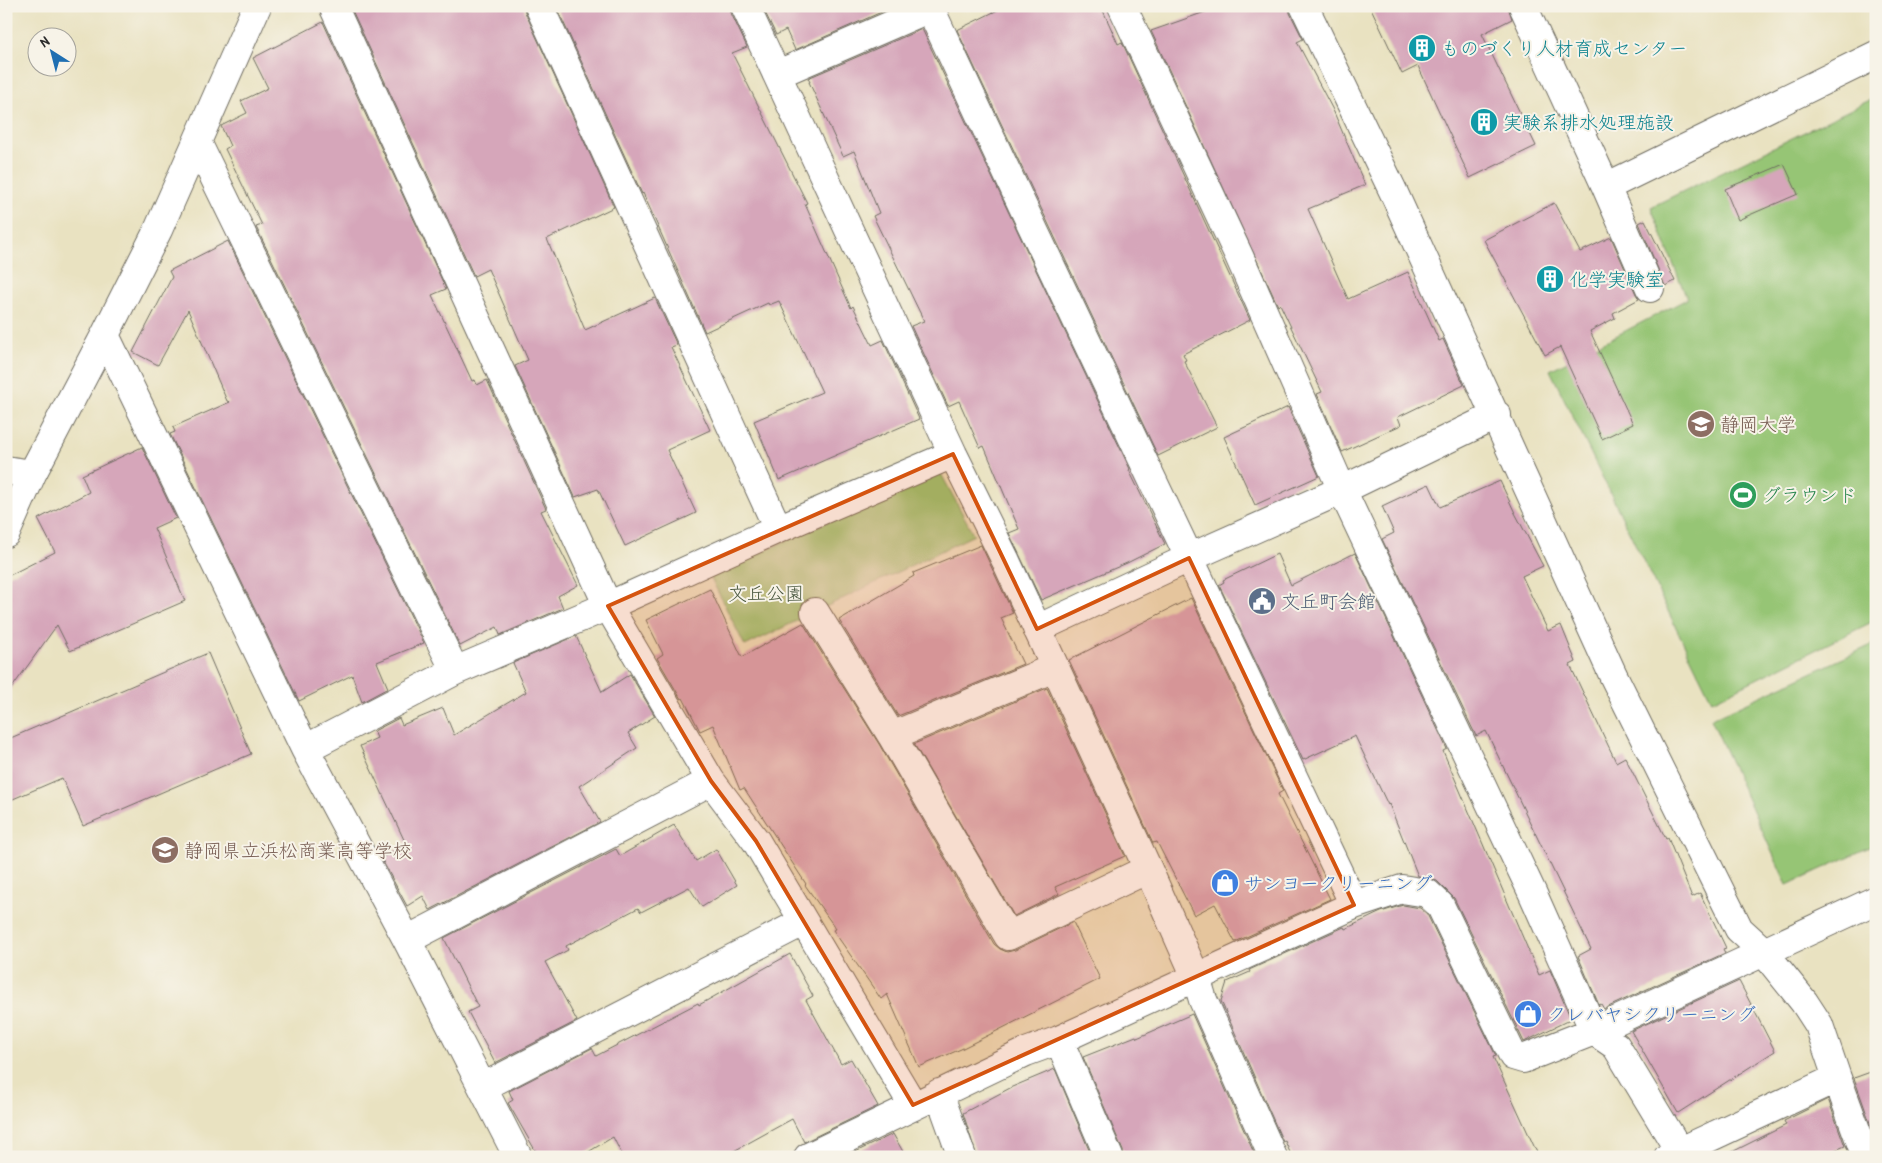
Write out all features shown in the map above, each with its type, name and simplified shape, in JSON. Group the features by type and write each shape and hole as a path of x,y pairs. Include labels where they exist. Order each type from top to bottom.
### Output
{"street":[{"path":"6,533 19,472 105,335 158,230 257,6"},
{"path":"333,6 608,606 711,781 756,841 913,1105"},
{"path":"539,6 778,529"},
{"path":"746,6 953,454 992,531 1148,869 1196,977 1203,1000 1273,1157"},
{"path":"1122,6 1239,256 1342,490 1532,892 1594,1031 1616,1046 1677,1155 1837,1078"},
{"path":"1304,6 1393,191 1613,675 1734,921 1739,929 1764,951 1820,1025 1866,1157"},
{"path":"1523,6 1650,288"},
{"path":"778,74 932,7 1189,558 1354,905"},
{"path":"1606,187 1876,56"},
{"path":"197,142 455,671"},
{"path":"105,335 305,749 407,940 518,1157"},
{"path":"1037,629 1189,558 1342,490 1496,415"},
{"path":"305,749 455,671 608,606 778,529 953,454"},
{"path":"815,612 892,736 1008,936 1148,869"},
{"path":"892,736 1054,668"},
{"path":"407,940 711,781"},
{"path":"808,1157 1026,1052 1059,1040 1354,905 1402,889 1427,893 1440,905 1513,1056 1524,1059 1594,1031 1876,900"},
{"path":"483,1087 803,922"},
{"path":"1059,1040 1109,1157"},
{"path":"939,1093 962,1157"}],"highlighted area":[{"path":"953,454 1037,629 1189,558 1354,905 913,1105 756,841 711,781 608,606"}],"green space":[{"name":"グラウンド","path":"1876,97 1876,620 1712,701 1550,370 1687,299 1651,207"},
{"name":"文丘公園","path":"939,470 974,535 745,646 710,576"},
{"path":"1876,643 1876,844 1787,885 1711,719"}],"building":[{"path":"356,6 524,6 525,12 614,207 547,239 585,330 655,298 677,345 671,347 710,430 667,450 696,513 625,546 598,489 575,497 515,366 528,360 488,269 474,276 351,8"},
{"path":"556,6 730,6 731,13 747,47 732,53 807,203 805,204 851,308 853,306 872,345 883,340 919,419 779,480 754,421 822,392 779,301 769,305 768,303 705,332"},
{"path":"762,6 895,6 795,50 786,30 776,35"},
{"path":"1006,6 1101,6 1118,44 1122,42 1250,320 1183,354 1186,360 1184,361 1217,427 1158,456 957,30"},
{"path":"1222,6 1289,6 1290,13 1303,39 1297,42 1333,110 1365,185 1308,209 1348,299 1408,272 1439,341 1443,339 1464,385 1398,417 1401,425 1342,452 1317,394 1322,392 1280,304 1278,306 1151,31"},
{"path":"1370,6 1508,6 1512,19 1482,34 1536,146 1470,178 1418,66 1402,74"},
{"path":"323,22 446,289 432,295 472,381 475,380 477,385 487,380 546,509 541,511 578,585 558,596 563,608 500,635 497,627 460,646 256,227 262,225 225,149 230,146 221,126 247,113 241,101 268,88 253,58"},
{"path":"922,29 1165,544 1127,563 1041,600 1009,533 1019,529 984,446 980,448 959,401 948,406 911,326 924,321 873,216 879,213 854,151 843,156 808,78"},
{"path":"1784,164 1798,194 1738,220 1725,189"},
{"name":"化学実験室","path":"1554,203 1580,252 1611,237 1639,299 1613,313 1615,318 1590,331 1633,424 1602,439 1560,347 1545,355 1484,240"},
{"path":"1645,220 1675,281 1665,286 1639,223"},
{"path":"228,241 424,643 377,662 388,688 362,702 352,675 299,701 170,434 175,432 173,427 230,402 227,401 188,310 158,365 133,352 172,277 169,271"},
{"path":"1288,407 1319,476 1255,505 1224,437"},
{"path":"142,447 176,518 154,528 185,601 70,651 57,625 6,696 6,577 55,552 38,519 89,492 82,475"},
{"path":"1500,481 1543,566 1522,576 1548,631 1561,625 1576,662 1570,665 1616,762 1625,757 1666,839 1668,838 1692,897 1700,893 1726,948 1723,949 1725,953 1604,1009 1601,1004 1599,1005 1578,956 1591,949 1486,731 1476,736 1382,539 1394,533 1382,506 1429,484 1440,507"},
{"path":"981,545 1013,613 1001,618 1023,664 898,716 839,620 914,576 913,573"},
{"path":"1355,553 1447,749 1443,751 1539,975 1550,970 1571,1019 1524,1042 1454,898 1437,881 1418,876 1389,804 1355,736 1303,760 1219,585 1224,582 1223,580 1277,554 1291,585"},
{"path":"710,589 742,657 803,623 879,744 994,944 1007,952 1015,950 1073,922 1100,979 961,1049 919,1067 887,994 881,999 833,930 836,929 805,885 744,788 740,790 713,725 700,731 683,698 681,699 657,658 663,654 646,620"},
{"path":"1191,598 1283,791 1278,794 1330,899 1235,942 1215,904 1194,915 1157,842 1153,843 1069,660"},
{"path":"576,636 602,692 630,674 655,716 628,733 637,748 579,786 600,822 430,910 423,896 407,906 381,858 406,844 360,746 377,738 374,731 399,718 402,725 443,708 454,735 526,692 513,663"},
{"path":"208,653 251,754 83,826 62,778 6,802 6,740"},
{"path":"1047,688 1125,856 1055,887 1059,894 1014,916 914,744"},
{"path":"674,825 696,861 716,849 737,885 702,907 689,887 641,912 638,908 566,946 568,950 545,962 577,1021 495,1063 468,1012 478,1007 444,938 616,849 620,856"},
{"path":"1403,905 1420,908 1427,914 1496,1056 1493,1057 1539,1157 1292,1157 1285,1141 1283,1142 1221,1001 1227,982 1250,972 1249,970 1344,927 1345,929 1381,912"},
{"path":"790,954 813,996 806,1000 841,1064 851,1059 878,1106 804,1142 792,1119 723,1157 623,1157 613,1137 580,1157 539,1157 508,1103 513,1100 509,1091 592,1048 596,1056 698,1003 699,1005"},
{"path":"1739,981 1775,1051 1678,1113 1631,1031"},
{"path":"1192,1014 1254,1153 1245,1157 1124,1157 1083,1057 1136,1036 1137,1038"},
{"path":"1055,1069 1092,1157 977,1157 963,1113 1012,1087"},
{"path":"1876,1070 1876,1133 1874,1134 1854,1078"},
{"path":"1828,1099 1845,1146 1819,1157 1722,1157 1786,1125 1784,1121"},
{"path":"893,1134 906,1157 845,1157"}],"place":[{"name":"ものづくり人材育成センター","path":"1422,48"},
{"name":"実験系排水処理施設","path":"1484,122"},
{"name":"化学実験室","path":"1550,279"},
{"name":"静岡大学","path":"1701,424"},
{"name":"グラウンド","path":"1743,495"},
{"name":"文丘町会館","path":"1262,601"},
{"name":"静岡県立浜松商業高等学校","path":"165,850"},
{"name":"サンヨークリーニング","path":"1225,883"},
{"name":"クレバヤシクリーニング","path":"1528,1014"}]}
